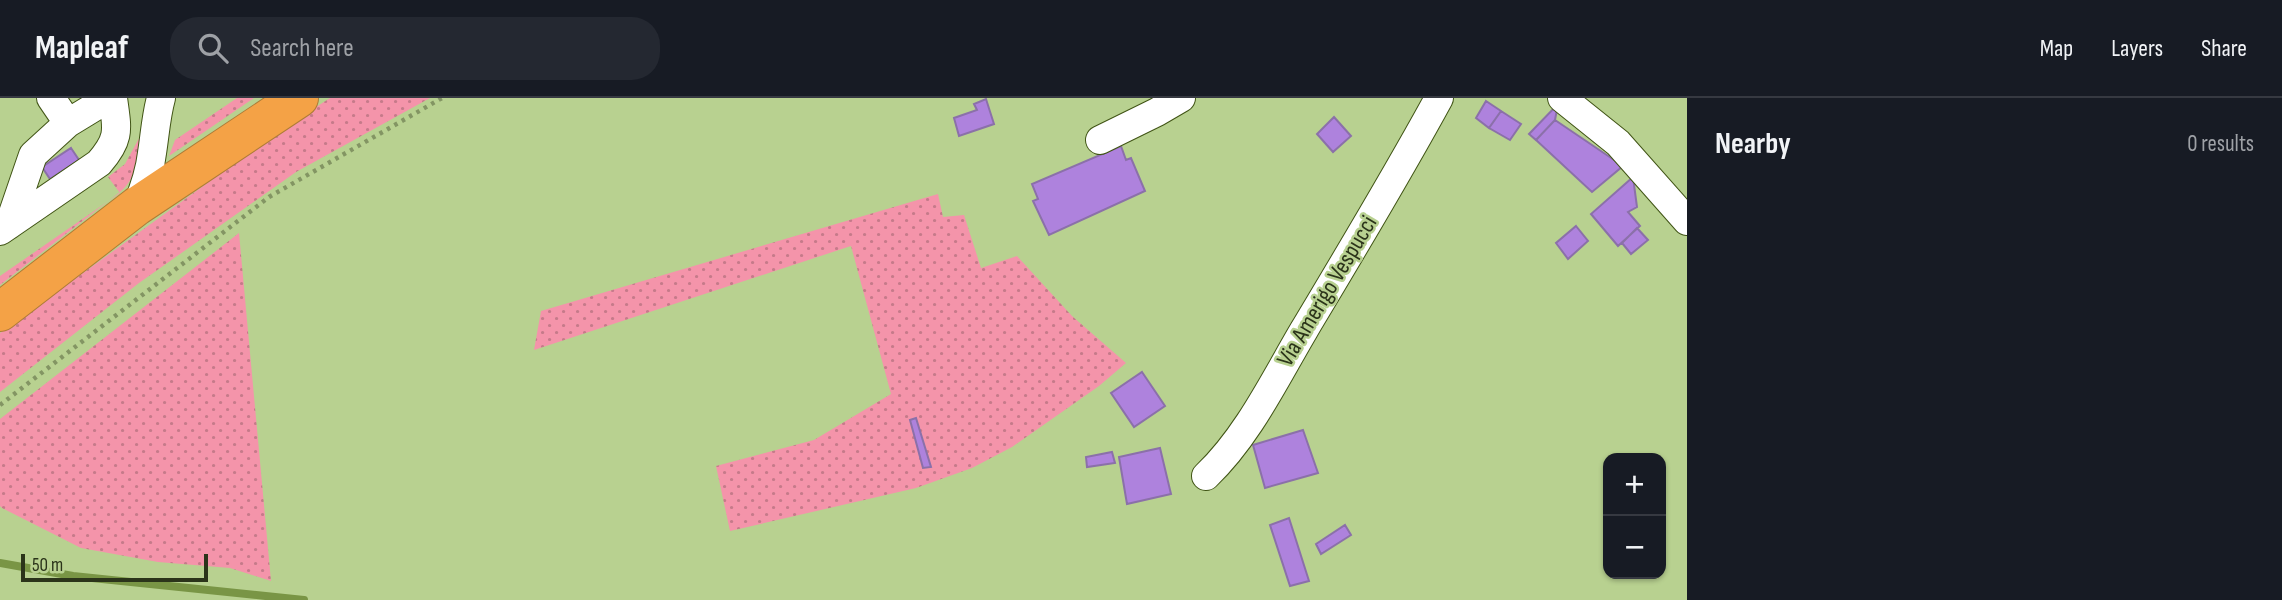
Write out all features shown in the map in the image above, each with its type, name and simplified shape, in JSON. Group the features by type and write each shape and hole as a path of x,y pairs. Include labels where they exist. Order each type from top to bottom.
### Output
{"highway":[{"path":"0,312 137,206 299,98"}],"street":[{"path":"51,98 68,123"},
{"path":"111,98 117,132 112,149 99,163 4,228 33,155 68,123 111,98"},
{"path":"137,206 145,186 161,98"},
{"path":"1100,139 1157,113 1181,98"},
{"name":"Via Amerigo Vespucci","path":"1206,476 1226,457 1264,398 1406,159 1439,98"},
{"path":"1562,98 1618,143 1687,221"}],"path":[{"path":"0,405 270,197 442,98"}],"shaded area":[{"path":"237,98 254,98 169,156 175,140"},
{"path":"330,98 430,98 296,172 139,283 0,392 0,333 282,129"},
{"path":"143,131 138,164 131,180 120,192 108,177 125,164"},
{"path":"938,194 943,217 964,215 981,268 1017,256 1072,316 1126,363 1099,386 1012,447 972,468 916,488 730,531 716,466 814,440 891,394 851,246 534,350 541,311"},
{"path":"108,201 0,285 0,276"},
{"path":"239,233 271,581 230,568 158,562 81,548 2,508 0,419"}],"building":[{"path":"986,99 994,124 959,136 954,118 977,110 974,104"},
{"path":"1486,101 1501,111 1489,128 1476,118"},
{"path":"1558,104 1555,120 1536,140 1529,134"},
{"path":"1501,111 1521,124 1510,140 1489,128"},
{"path":"1334,117 1351,136 1333,152 1317,134"},
{"path":"1555,120 1623,166 1592,192 1536,140"},
{"path":"1121,146 1126,160 1131,158 1145,191 1049,235 1033,201 1038,199 1032,184"},
{"path":"71,148 79,160 50,179 42,167"},
{"path":"1633,177 1637,207 1628,212 1640,226 1618,246 1591,214"},
{"path":"1576,226 1588,241 1568,259 1556,243"},
{"path":"1637,228 1648,240 1631,254 1622,243"},
{"path":"1142,372 1165,406 1134,427 1111,393"},
{"path":"916,418 931,467 923,468 910,420"},
{"path":"1303,430 1318,473 1265,488 1253,445"},
{"path":"1160,448 1171,494 1127,504 1119,457"},
{"path":"1112,452 1115,463 1087,467 1086,457"},
{"path":"1289,518 1309,581 1290,586 1270,525"},
{"path":"1345,525 1351,535 1321,554 1316,544"}],"waterway":[{"path":"0,563 73,576 304,600"}]}
